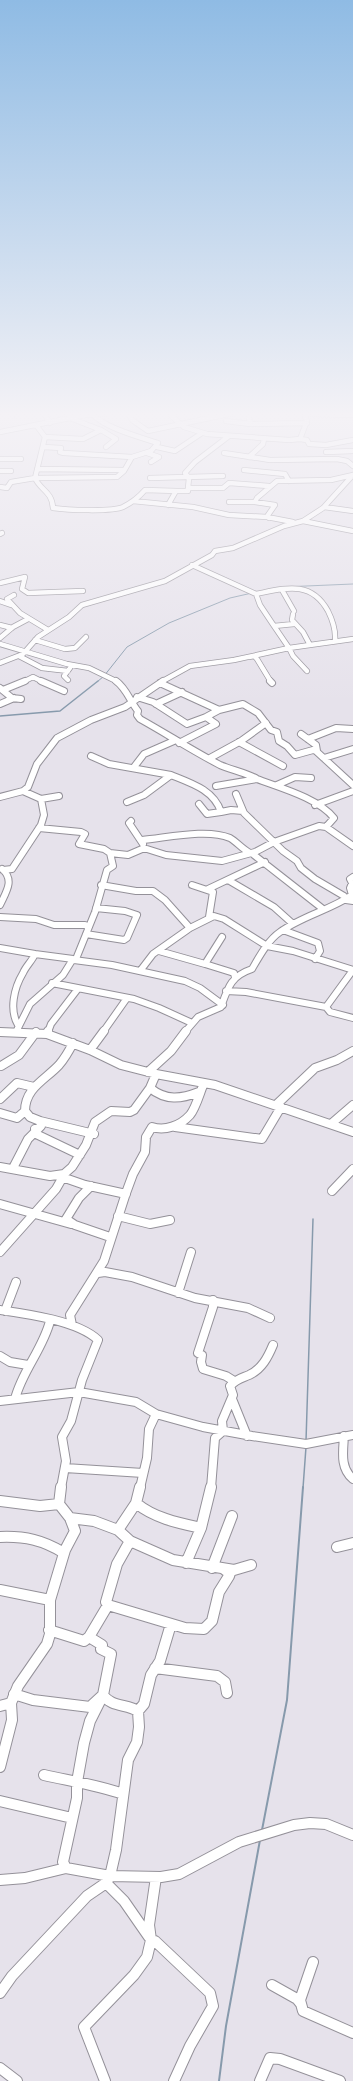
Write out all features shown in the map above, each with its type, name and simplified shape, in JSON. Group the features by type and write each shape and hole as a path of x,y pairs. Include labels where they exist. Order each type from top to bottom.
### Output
{"street":[{"path":"56,509 86,509"},
{"path":"205,509 229,515 324,524 343,530 353,531"},
{"path":"269,518 268,515 272,509"},
{"path":"2,661 19,656 25,652 35,640 69,617 82,605 98,599 138,590 165,581 215,552 233,548 284,526 301,522 321,509"},
{"path":"339,509 353,511"},
{"path":"192,565 254,593 282,590 308,590 325,605 333,619 335,641"},
{"path":"0,583 23,577 22,589 28,593 83,591"},
{"path":"282,590 293,612 292,620 294,624 303,632 310,645"},
{"path":"254,593 260,605 293,656 307,671"},
{"path":"11,606 7,599 14,596"},
{"path":"0,601 11,606 28,619 48,630"},
{"path":"0,638 12,628 28,619"},
{"path":"274,626 294,624"},
{"path":"0,625 12,628"},
{"path":"35,640 65,649 74,648 86,637"},
{"path":"0,797 23,791 28,787 37,764 57,738 91,720 110,714 131,703 137,697 190,666 234,660 289,648 353,639"},
{"path":"0,644 70,665 89,668 117,681 123,687 131,703 138,711 137,715 140,719 239,773 250,774 257,779 276,785 329,812 334,818 326,827"},
{"path":"19,656 42,668 68,671"},
{"path":"244,657 254,656 272,683"},
{"path":"68,680 64,676 71,667 70,665"},
{"path":"2,689 33,677 64,690"},
{"path":"160,683 219,710"},
{"path":"2,689 14,698 21,699"},
{"path":"156,704 182,692"},
{"path":"137,697 156,704 187,724 206,717 219,710 243,704 258,713 271,730 277,732 279,741 287,746 295,755 302,755 312,750 317,751"},
{"path":"0,704 14,698"},
{"path":"134,767 141,760 144,754 216,724 206,717"},
{"path":"210,758 238,742 266,723"},
{"path":"308,739 336,729 347,727 353,729"},
{"path":"301,734 316,745 317,751 334,770 353,785"},
{"path":"238,742 284,766"},
{"path":"324,758 353,750"},
{"path":"91,756 106,765 134,767 171,775 190,782 218,801 221,812"},
{"path":"126,802 144,795 171,775"},
{"path":"276,785 295,778 311,778"},
{"path":"216,786 257,779"},
{"path":"23,791 40,799 59,796"},
{"path":"315,805 353,791"},
{"path":"236,794 243,807 243,811 274,842 300,863 299,867 350,900"},
{"path":"2,869 12,869 40,826 44,815 40,799"},
{"path":"198,804 207,814 231,810 243,811"},
{"path":"131,821 129,823 130,826 141,837 142,848"},
{"path":"40,826 52,830 81,832 85,834 78,844 104,850 110,853 128,855 142,848 166,855 222,861 252,852 274,842 319,826 326,827 350,841 353,846"},
{"path":"142,840 195,835 215,836 235,841 243,850 252,852 300,893 323,909"},
{"path":"17,1028 30,1004 52,983 63,975 75,960 96,908 101,886 107,870 113,866 110,853"},
{"path":"208,889 265,862"},
{"path":"0,905 10,885 8,874 2,869"},
{"path":"350,900 352,895 350,888 352,885 350,879 353,878"},
{"path":"228,880 274,907 293,924"},
{"path":"192,885 208,889 213,892 209,917"},
{"path":"101,886 153,891 165,900 190,928"},
{"path":"0,1252 56,1189 63,1176 72,1167 94,1134 97,1120 111,1111 132,1111 150,1088 152,1066 171,1051 192,1023 204,1013 217,1010 223,1005 226,991 235,978 240,973 252,969 267,946 283,930 291,928 293,924 323,909 350,900"},
{"path":"86,934 124,940 127,938 137,915 125,911 96,908"},
{"path":"0,917 36,919 54,925 84,925 89,927"},
{"path":"140,971 149,958 190,928 209,917 224,919 267,946 293,951 353,970"},
{"path":"283,930 318,943 320,951 315,959"},
{"path":"205,964 218,946 222,937"},
{"path":"0,948 35,954 66,957 81,962 140,971 195,985 198,989 214,997 223,1005"},
{"path":"158,951 234,973 235,978"},
{"path":"17,1028 12,1007 20,977 35,954"},
{"path":"353,962 350,966 353,970"},
{"path":"326,1007 353,970"},
{"path":"52,983 77,990 127,998 167,1011 192,1023"},
{"path":"47,1034 51,1024 77,990"},
{"path":"226,991 246,992 326,1007 330,1012 353,1018"},
{"path":"90,1050 127,998"},
{"path":"2,1034 17,1028 47,1034 90,1050 121,1065 152,1073 204,1083 278,1106 353,1132"},
{"path":"1,1066 19,1055 36,1032"},
{"path":"34,1132 36,1126 27,1114 26,1099 34,1087 59,1065 73,1043"},
{"path":"72,1325 70,1315 98,1273 134,1172 146,1148 144,1138 152,1127 162,1130 175,1127 211,1134 262,1139 278,1106 315,1068 337,1060 353,1051"},
{"path":"0,1099 17,1083 34,1087"},
{"path":"175,1127 190,1115 197,1102 199,1092 204,1083"},
{"path":"150,1088 157,1095 174,1098 186,1098 199,1092"},
{"path":"331,1124 353,1105"},
{"path":"0,1113 17,1118 27,1114"},
{"path":"27,1114 40,1121 94,1134"},
{"path":"13,1168 28,1139 41,1126 40,1121"},
{"path":"34,1132 80,1155"},
{"path":"0,1167 63,1176 91,1186 126,1194"},
{"path":"332,1191 353,1169"},
{"path":"75,1225 66,1219 79,1198 91,1186"},
{"path":"0,1204 75,1225 110,1237"},
{"path":"118,1216 150,1224 170,1220"},
{"path":"178,1293 191,1252"},
{"path":"98,1273 105,1272 132,1277 195,1298 213,1300 234,1307 248,1308 270,1318"},
{"path":"0,1768 12,1720 13,1698 18,1686 43,1652 50,1634 50,1600 64,1553 75,1531 70,1518 59,1504 66,1461 62,1437 76,1412 84,1371 96,1349 98,1340 94,1334 72,1325 2,1311 16,1282"},
{"path":"213,1300 213,1307 198,1353 202,1356 201,1362 203,1369 226,1376 234,1381"},
{"path":"15,1399 23,1373 45,1342 50,1321"},
{"path":"247,1436 233,1407 234,1401 232,1399 233,1395 230,1386 238,1377 248,1375 256,1371 264,1363 273,1345"},
{"path":"0,1356 10,1362 28,1365"},
{"path":"0,1401 80,1392 136,1402 156,1414 247,1436 306,1444 349,1436 343,1462 345,1470 353,1479"},
{"path":"223,1431 222,1421 232,1399"},
{"path":"118,1530 136,1503 149,1451 150,1429 156,1414"},
{"path":"186,1563 201,1528 211,1487 215,1438 223,1431"},
{"path":"65,1468 143,1473"},
{"path":"0,1501 49,1508 59,1504"},
{"path":"136,1503 150,1512 176,1522 201,1528"},
{"path":"212,1568 232,1516"},
{"path":"70,1518 94,1521 118,1530 127,1536 130,1541 173,1560 212,1568 234,1570 251,1565"},
{"path":"0,1537 34,1537 51,1544 64,1553"},
{"path":"50,1630 84,1641 89,1637 108,1605 106,1602 116,1564 130,1541"},
{"path":"337,1546 353,1543"},
{"path":"108,1605 171,1624 196,1630 206,1629 210,1626 216,1611 219,1592 229,1577 230,1573 225,1569"},
{"path":"0,1590 20,1594 30,1594 50,1600"},
{"path":"0,1993 12,1976 87,1896 108,1879 116,1850 128,1760 137,1742 139,1727 138,1711 144,1704 151,1675 160,1661 171,1624"},
{"path":"66,1868 63,1862 77,1798 77,1782 90,1721 103,1694 111,1654 101,1649 102,1645 89,1637"},
{"path":"155,1668 217,1676 225,1682 227,1693"},
{"path":"0,1706 13,1698 90,1707 103,1694"},
{"path":"103,1694 105,1698 114,1704 128,1705 138,1711"},
{"path":"44,1775 92,1786 108,1788 123,1794"},
{"path":"0,1801 72,1818"},
{"path":"0,1880 15,1881 29,1875 66,1868 108,1879 128,1875 156,1877 179,1874 239,1842 294,1825 310,1823 326,1824 353,1835"},
{"path":"105,2081 84,2027 134,1975 147,1957 150,1939 149,1926 156,1877"},
{"path":"108,1879 133,1911 150,1939 155,1941 210,1993 213,2006 190,2046 174,2081"},
{"path":"301,2004 303,1988 313,1962"},
{"path":"272,1985 297,1999 301,2004 303,2011 353,2033"},
{"path":"260,2081 270,2058 280,2059 315,2074 340,2081"},
{"path":"0,2068 17,2081"}],"waterway":[{"path":"283,587 353,584"},
{"path":"97,682 104,676 127,647 169,623 230,598 252,593"},
{"path":"0,716 60,711 98,681"},
{"path":"306,1441 313,1219"},
{"path":"303,1488 306,1447"},
{"path":"262,1830 287,1700 303,1487"},
{"path":"219,2081 226,2026 260,1840"}]}
